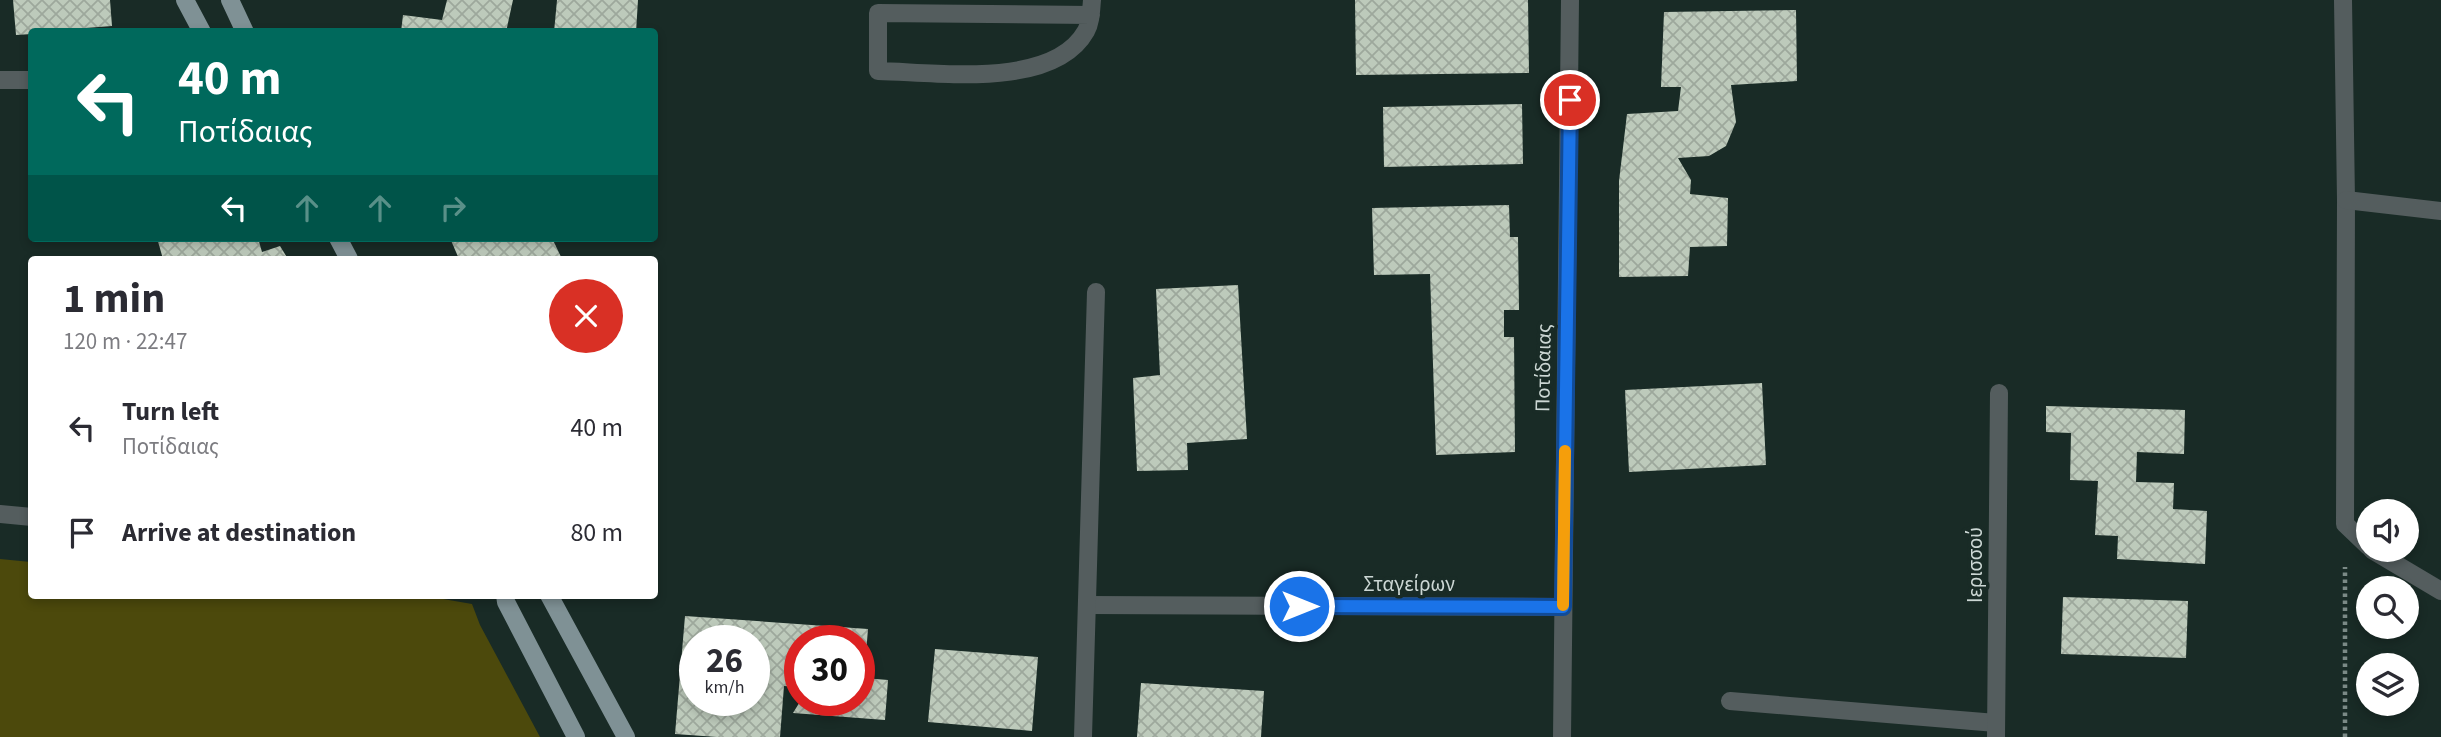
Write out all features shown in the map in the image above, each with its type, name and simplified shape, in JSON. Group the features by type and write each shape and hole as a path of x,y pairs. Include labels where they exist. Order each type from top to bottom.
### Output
{"main road":[{"path":"185,0 200,28"},
{"path":"230,0 243,28"},
{"path":"506,599 576,737"},
{"path":"551,599 626,737"}],"street":[{"name":"Ποτίδαιας","path":"1562,737 1570,0"},
{"path":"2343,0 2346,524 2356,534"},
{"path":"1091,8 1087,30 1073,47 1062,56 1033,67 989,74 878,71 878,13 1091,8"},
{"path":"0,80 28,80"},
{"path":"2346,200 2441,211"},
{"path":"1083,737 1097,292"},
{"name":"Ιερισσού","path":"1996,730 1998,393"},
{"path":"0,514 28,517"},
{"path":"2392,562 2441,592"},
{"name":"Σταγείρων","path":"1087,605 1563,607"},
{"path":"1730,701 1996,730"}],"path":[{"path":"2345,737 2346,524"}],"shaded area":[{"path":"0,559 28,562 28,599 443,599 472,604 480,625 540,737 0,737"}],"building":[{"path":"13,0 110,0 112,26 28,28 28,34 16,35"},
{"path":"447,0 513,0 507,28 401,28 403,15 442,20"},
{"path":"557,0 638,0 636,28 554,28"},
{"path":"1355,0 1528,0 1529,73 1356,75"},
{"path":"1796,10 1797,81 1731,85 1736,122 1726,146 1709,156 1678,158 1691,180 1690,194 1728,198 1727,246 1690,247 1688,276 1619,277 1619,181 1627,114 1678,111 1681,87 1661,87 1664,12"},
{"path":"1522,104 1523,164 1384,167 1383,107"},
{"path":"1509,205 1510,237 1518,237 1519,310 1504,310 1504,337 1514,337 1515,452 1436,455 1430,274 1374,275 1372,208"},
{"path":"158,242 259,242 262,252 280,246 286,256 162,256"},
{"path":"452,242 554,242 561,256 458,256"},
{"path":"1238,285 1247,439 1187,443 1188,470 1137,471 1133,378 1160,375 1156,289"},
{"path":"1762,383 1766,465 1629,472 1625,390"},
{"path":"2046,406 2185,410 2184,454 2137,452 2136,482 2174,483 2173,509 2207,511 2205,564 2117,559 2118,536 2095,535 2098,481 2070,480 2071,433 2046,432"},
{"path":"2063,597 2188,601 2186,658 2061,654"},
{"path":"685,616 812,625 784,625 784,686 780,737 675,734 679,687 679,716 770,716 770,625 684,625"},
{"path":"935,649 1038,657 1032,731 928,722"},
{"path":"875,679 888,680 885,720 832,716 875,716"},
{"path":"1141,683 1264,691 1261,737 1137,737"}],"slow traffic":[{"path":"1563,605 1565,451"}],"route":[{"path":"1299,606 1563,607 1570,100"}]}
